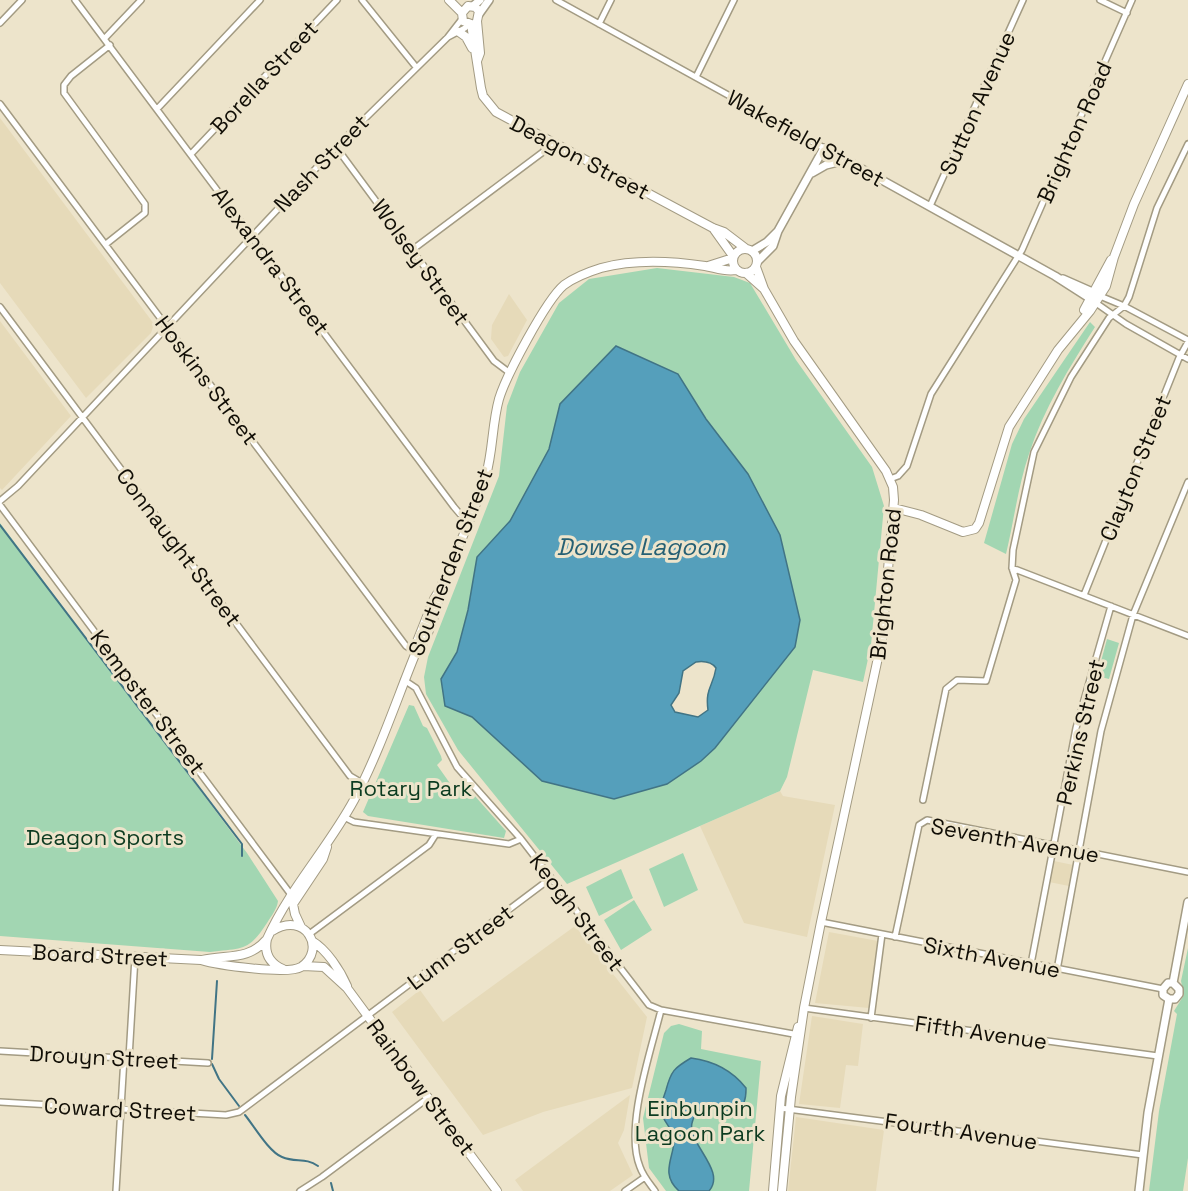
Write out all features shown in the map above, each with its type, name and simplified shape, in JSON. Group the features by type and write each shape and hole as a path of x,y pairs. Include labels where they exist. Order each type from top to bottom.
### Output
{"main road":[{"path":"449,0 462,16 474,21 477,9 460,0"},
{"path":"462,16 470,6"},
{"name":"Deagon Street","path":"474,21 474,49 481,88 489,104 504,117 724,232 748,249"},
{"name":"Deagon Street","path":"474,21 480,53 477,61"},
{"path":"459,32 466,37 474,49"},
{"path":"894,508 921,515 963,532 975,529 979,523 1009,427 1096,298 1112,267 1134,204 1188,84"},
{"name":"Deagon Street","path":"713,228 733,257"},
{"path":"764,289 746,273 736,270 733,257 738,251 748,249 756,256 764,289 794,341 870,447 890,479"},
{"name":"Southerden Street","path":"707,267 733,257"},
{"name":"Southerden Street","path":"269,935 323,858 329,842 362,783 416,652 416,644 434,598 440,590 485,478 499,399 510,373 543,312 558,291 579,276 602,268 657,262 717,270 736,270"},
{"path":"746,273 757,265"},
{"name":"Brighton Road","path":"773,1191 780,1108 804,1008 882,639 894,508 893,487 890,479"},
{"path":"293,898 293,909 301,927 310,938 311,955 303,966 291,970 282,969 273,964 266,945 269,935 283,925 301,927"},
{"name":"Board Street","path":"0,950 201,960 216,956 249,954 260,947 269,935"},
{"name":"Rainbow Street","path":"310,938 319,945 342,974 347,988"},
{"name":"Board Street","path":"201,960 217,966 282,969"},
{"name":"Rainbow Street","path":"303,966 319,966 328,969 347,988 496,1190"},
{"name":"Brighton Road","path":"782,1191 798,1035"}],"street":[{"path":"0,23 22,0"},
{"name":"Alexandra Street","path":"75,0 454,507 468,520"},
{"path":"105,38 141,0"},
{"path":"157,109 260,0"},
{"name":"Borella Street","path":"191,154 337,0"},
{"path":"362,0 416,67"},
{"path":"470,6 480,0"},
{"path":"474,21 489,0"},
{"name":"Wakefield Street","path":"556,0 1096,298"},
{"path":"600,24 611,0"},
{"path":"696,77 734,0"},
{"name":"Sutton Avenue","path":"930,206 1023,0"},
{"path":"1100,0 1127,13"},
{"name":"Brighton Road","path":"890,479 898,476 907,466 934,388 1018,255 1132,0"},
{"name":"Nash Street","path":"0,503 336,147 448,37 462,16"},
{"name":"Nash Street","path":"448,37 474,21"},
{"path":"106,244 145,213 146,204 64,93 64,84 110,45"},
{"name":"Hoskins Street","path":"0,104 406,646 416,652"},
{"path":"412,249 543,152 550,141"},
{"path":"923,800 946,689 957,680 986,681 1016,580 1012,568 1013,550 1034,452 1071,377 1112,314 1124,306 1129,297 1157,208 1188,144"},
{"name":"Wolsey Street","path":"336,147 494,361 510,373"},
{"path":"757,265 773,246 778,231 824,148"},
{"path":"809,175 826,165 846,160"},
{"path":"748,249 767,242 778,231"},
{"path":"1096,298 1124,306 1188,341"},
{"path":"1096,298 1126,324 1188,359"},
{"name":"Connaught Street","path":"0,307 350,776 362,783"},
{"name":"Clayton Street","path":"1084,595 1188,341"},
{"name":"Perkins Street","path":"1057,970 1101,731 1133,615 1188,482"},
{"name":"Kempster Street","path":"0,503 293,898"},
{"path":"1012,568 1188,636"},
{"name":"Perkins Street","path":"1031,964 1076,728 1111,606"},
{"path":"404,680 416,688 457,766 521,839"},
{"name":"Keogh Street","path":"344,817 354,822 509,844 521,839 644,1001 661,1010 798,1035"},
{"name":"Seventh Avenue","path":"896,937 919,825 927,820 1188,872"},
{"path":"310,938 429,845 436,834"},
{"name":"Lunn Street","path":"239,1112 369,1017 551,878"},
{"path":"1173,983 1188,902"},
{"name":"Sixth Avenue","path":"821,922 1162,989"},
{"path":"871,1018 882,934"},
{"path":"116,1191 135,957"},
{"path":"1173,983 1179,989 1179,994 1175,999 1169,999 1165,997 1162,989 1165,985 1173,983"},
{"path":"1139,1191 1158,1056 1169,999"},
{"name":"Fifth Avenue","path":"804,1008 1158,1056"},
{"path":"655,1191 645,1177 638,1160 636,1117 661,1010"},
{"name":"Drouyn Street","path":"0,1051 208,1063"},
{"path":"300,1191 428,1098"},
{"name":"Coward Street","path":"0,1102 226,1115 239,1112"},
{"name":"Fourth Avenue","path":"780,1108 1143,1155"},
{"path":"625,1191 645,1177"}],"shaded area":[{"path":"0,118 154,324 151,333 86,398 0,283"},
{"path":"509,294 527,320 508,356 504,357 491,339 492,325"},
{"path":"0,321 71,416 2,490 0,488"},
{"path":"780,791 783,796 835,805 807,937 744,923 700,826"},
{"path":"1054,861 1073,865 1069,886 1049,882"},
{"path":"575,926 647,1017 632,1088 543,1112 483,1135 392,1012 420,990 443,1022"},
{"path":"829,932 878,941 869,1008 815,1003"},
{"path":"812,1016 863,1024 858,1066 846,1065 840,1108 799,1104"},
{"path":"630,1095 624,1130 618,1143 633,1175 610,1191 523,1191 515,1180"},
{"path":"796,1117 884,1130 876,1191 788,1191"}],"green space":[{"path":"657,268 734,277 750,283 796,360 872,467 884,506 871,645 863,682 813,670 787,777 780,791 567,884 458,750 426,694 424,677 428,657 499,476 507,406 520,372 559,303 589,279","holes":["616,346 678,374 780,535 800,620 795,647 715,748 701,761 667,784 614,799 542,781 472,717 441,679 457,652 468,610 477,557 510,521 549,449 560,404"]},
{"path":"1090,322 1095,327 1058,389 1035,437 1022,478 1006,554 984,543 1012,444 1024,419"},
{"name":"Deagon Sports","path":"0,523 247,853 278,901 267,923 255,939 244,947 210,952 0,936"},
{"path":"1107,639 1119,643 1109,679 1097,676"},
{"name":"Rotary Park","path":"409,705 414,706 423,726 427,728 441,756 442,760 437,765 454,789 466,786 506,831 504,838 368,816 363,812"},
{"path":"683,853 698,890 664,907 649,869"},
{"path":"621,869 633,898 599,916 586,887"},
{"path":"634,900 652,930 621,950 604,920"},
{"path":"1188,948 1188,1158 1183,1191 1149,1191 1159,1111 1177,1014 1174,1011 1184,995 1181,981"},
{"name":"Einbunpin Lagoon Park","path":"679,1024 702,1031 701,1049 761,1061 749,1191 666,1191 649,1168 643,1118 664,1033 671,1026"}],"water":[{"name":"Dowse Lagoon","path":"616,346 678,374 706,419 748,474 780,535 800,620 795,647 715,748 701,761 667,784 614,799 542,781 472,717 445,706 441,679 457,652 468,610 477,557 510,521 549,449 560,404","holes":["696,662 709,663 716,668 708,692 708,710 698,717 675,712 671,705 679,693 683,671"]},
{"path":"691,1058 722,1067 746,1088 744,1102 739,1109 704,1109 696,1113 692,1123 695,1139 713,1175 713,1183 709,1191 679,1191 670,1179 669,1173 674,1139 663,1117 662,1103 672,1074"}],"waterway":[{"path":"0,525 242,844 242,856"},
{"path":"212,1059 217,981"},
{"path":"212,1064 219,1079 239,1106"},
{"path":"245,1115 277,1154 287,1159 309,1162 318,1166"},
{"path":"331,1183 333,1191"}]}
